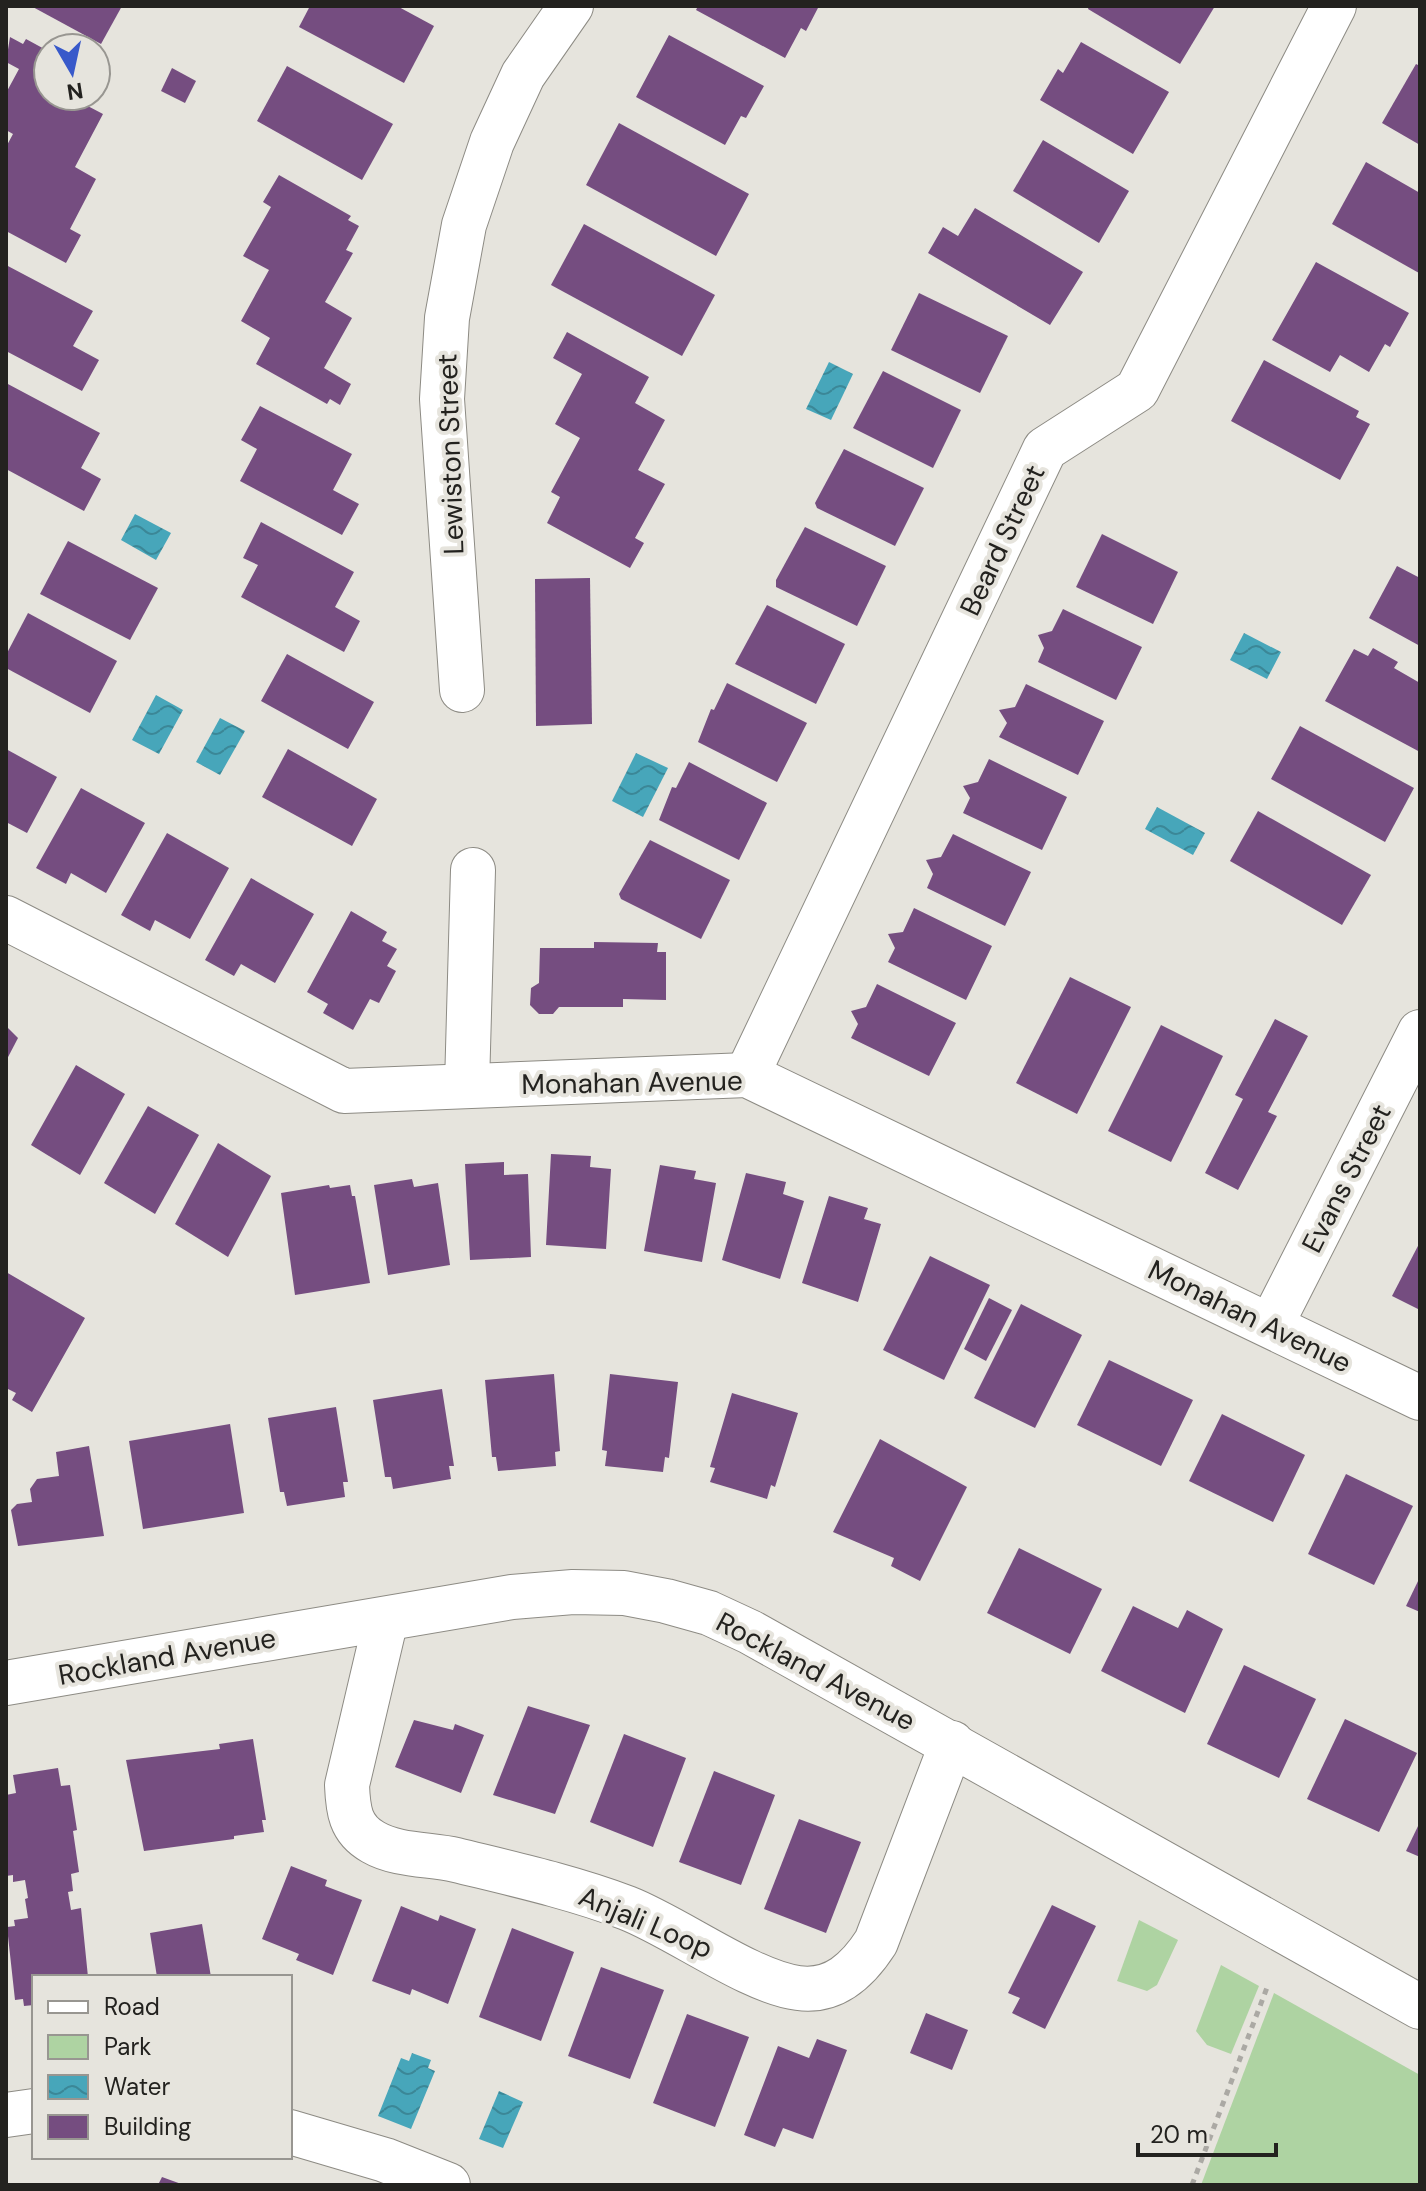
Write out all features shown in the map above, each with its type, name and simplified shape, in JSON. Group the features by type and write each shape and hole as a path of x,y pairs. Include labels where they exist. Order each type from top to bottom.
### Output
{"street":[{"name":"Lewiston Street","path":"462,690 442,399 447,318 464,225 492,142 523,75 571,6"},
{"name":"Beard Street","path":"747,1075 1045,449 1137,390 1334,6"},
{"path":"467,1085 473,870"},
{"name":"Monahan Avenue","path":"6,918 344,1091 747,1075 1420,1398"},
{"name":"Evans Street","path":"1271,1325 1420,1032"},
{"name":"Rockland Avenue","path":"6,1683 512,1597 573,1592 624,1593 666,1601 709,1613 750,1632 1420,2007"},
{"name":"Anjali Loop","path":"386,1619 347,1785 348,1808 355,1829 374,1843 394,1850 468,1863 628,1908 771,1980 798,1988 825,1986 845,1979 863,1963 876,1942 952,1743"},
{"path":"6,2115 32,2111"},
{"path":"292,2133 385,2160 448,2185"}],"path":[{"path":"1192,2185 1268,1985"}],"green space":[{"path":"1139,1920 1178,1940 1157,1985 1147,1991 1117,1981"},
{"path":"1221,1965 1259,1986 1231,2054 1207,2045 1196,2031"},
{"path":"1274,1993 1420,2075 1420,2185 1201,2185"}],"water":[{"path":"829,362 853,374 831,420 806,409"},
{"path":"135,514 171,533 156,560 121,540"},
{"path":"1244,633 1281,652 1267,679 1230,660"},
{"path":"156,695 183,710 159,754 132,740"},
{"path":"220,718 245,731 220,775 196,762"},
{"path":"636,753 668,768 643,817 612,801"},
{"path":"1157,807 1205,833 1193,855 1145,829"},
{"path":"412,2053 431,2060 428,2068 435,2071 411,2129 378,2116 401,2058 409,2061"},
{"path":"499,2091 523,2102 503,2148 479,2139"}],"building":[{"path":"31,6 122,6 108,32 79,32"},
{"path":"310,6 397,6 434,26 404,83 299,27"},
{"path":"698,6 819,6 806,31 801,28 785,58 696,10"},
{"path":"1089,6 1215,6 1180,64 1088,9"},
{"path":"669,35 764,86 746,118 741,116 725,145 636,97"},
{"path":"10,37 23,44 26,39 32,42 32,112 103,114 75,167 96,179 70,229 81,235 66,263 6,231 6,147 13,134 6,130 6,93 19,69 6,62"},
{"path":"1081,42 1169,92 1133,154 1040,100 1058,69 1063,73"},
{"path":"1416,64 1420,66 1420,145 1382,123"},
{"path":"287,66 393,124 362,180 257,121"},
{"path":"172,68 196,81 185,103 161,91"},
{"path":"619,123 749,194 716,256 586,185"},
{"path":"1043,140 1129,191 1099,243 1013,191"},
{"path":"1366,162 1420,193 1419,273 1332,224"},
{"path":"279,175 351,216 348,220 359,226 346,250 353,253 325,302 352,318 324,368 351,384 340,405 330,399 327,404 256,364 270,338 241,321 269,270 243,256 271,207 263,202"},
{"path":"975,208 1083,272 1050,325 928,253 943,227 958,236"},
{"path":"584,224 715,295 682,356 551,285"},
{"path":"1316,262 1409,313 1390,347 1385,344 1369,372 1340,355 1330,372 1272,340"},
{"path":"6,265 93,311 73,346 99,360 82,391 6,351"},
{"path":"919,293 1008,336 980,393 891,350"},
{"path":"567,332 649,377 635,403 665,420 638,470 665,484 635,538 644,543 630,568 547,523 560,497 551,492 580,438 555,424 582,374 553,358"},
{"path":"1264,360 1359,411 1356,417 1370,424 1340,480 1231,421"},
{"path":"883,371 961,410 933,468 853,428"},
{"path":"6,383 100,433 81,468 101,479 84,511 6,469"},
{"path":"260,406 352,454 333,490 359,504 342,535 240,481 257,449 241,440"},
{"path":"844,449 924,488 895,546 817,508 815,503"},
{"path":"261,522 354,572 335,607 360,621 344,652 241,597 258,565 243,558"},
{"path":"805,527 886,566 857,626 776,587 776,580"},
{"path":"1102,534 1178,572 1153,624 1076,587"},
{"path":"68,541 158,588 130,640 40,594"},
{"path":"1397,566 1420,578 1420,646 1369,618"},
{"path":"590,578 592,724 536,726 535,579"},
{"path":"767,605 845,644 816,704 735,664"},
{"path":"1063,609 1142,647 1116,700 1038,662 1044,648 1038,635 1052,631"},
{"path":"28,613 117,661 90,713 6,668 6,655"},
{"path":"1373,648 1398,662 1394,668 1420,683 1420,752 1325,701 1354,649 1368,656"},
{"path":"287,654 374,702 348,749 261,701"},
{"path":"727,683 807,723 777,782 698,742 711,709 714,710"},
{"path":"1026,684 1104,721 1078,775 999,737 1007,723 999,710 1015,707"},
{"path":"1300,726 1414,788 1385,842 1271,779"},
{"path":"6,749 57,777 27,833 6,822"},
{"path":"288,749 377,799 352,846 262,797"},
{"path":"989,759 1067,797 1042,850 963,813 970,798 963,786 978,782"},
{"path":"689,762 767,803 739,860 659,820 672,787 676,788"},
{"path":"81,788 145,823 106,893 71,873 66,884 36,868"},
{"path":"1258,811 1371,875 1342,925 1230,861"},
{"path":"167,833 229,868 190,939 155,920 150,931 121,915"},
{"path":"953,834 1031,872 1005,926 927,888 933,874 926,860 941,857"},
{"path":"650,840 730,880 701,939 621,899 619,894"},
{"path":"251,878 314,914 275,983 241,964 234,976 205,960"},
{"path":"914,908 992,946 966,1000 888,962 895,948 888,934 903,932"},
{"path":"351,911 387,932 382,941 397,949 387,966 396,971 379,1003 370,999 353,1030 323,1013 328,1004 307,992"},
{"path":"594,942 658,943 657,952 666,952 666,1000 623,999 623,1007 559,1007 553,1014 539,1014 530,1005 531,988 539,983 540,948 594,948"},
{"path":"1070,977 1131,1007 1077,1114 1016,1083"},
{"path":"877,984 956,1023 929,1076 851,1038 858,1024 851,1011 866,1007"},
{"path":"1275,1019 1308,1036 1268,1112 1277,1116 1238,1190 1205,1173 1243,1099 1235,1095"},
{"path":"1161,1025 1223,1056 1171,1162 1108,1131"},
{"path":"6,1026 18,1038 6,1061"},
{"path":"76,1065 125,1094 80,1175 31,1145"},
{"path":"148,1106 199,1135 155,1214 104,1183"},
{"path":"218,1143 271,1176 228,1257 175,1224"},
{"path":"551,1154 591,1156 590,1167 611,1169 606,1249 546,1245"},
{"path":"504,1162 504,1175 528,1174 531,1257 470,1260 465,1164"},
{"path":"660,1165 696,1171 694,1179 716,1183 702,1262 644,1251"},
{"path":"746,1173 786,1182 783,1194 804,1201 780,1279 722,1260"},
{"path":"412,1179 414,1187 438,1183 450,1265 388,1275 374,1185"},
{"path":"329,1185 330,1188 350,1185 352,1196 355,1196 370,1283 295,1295 281,1193"},
{"path":"829,1196 868,1208 864,1219 881,1224 858,1302 802,1283"},
{"path":"1420,1242 1420,1310 1392,1296"},
{"path":"930,1256 990,1285 944,1380 883,1350"},
{"path":"6,1272 85,1318 32,1412 12,1400 16,1393 6,1388"},
{"path":"989,1298 1012,1310 986,1361 964,1349"},
{"path":"1021,1304 1082,1335 1035,1428 974,1398"},
{"path":"1109,1360 1193,1400 1161,1466 1077,1425"},
{"path":"554,1374 560,1451 555,1452 556,1466 498,1471 496,1457 492,1457 485,1380"},
{"path":"610,1374 678,1382 669,1458 665,1457 663,1472 605,1466 607,1451 602,1450"},
{"path":"442,1389 454,1466 449,1466 451,1479 393,1489 391,1477 385,1477 373,1400"},
{"path":"732,1393 798,1413 775,1487 771,1485 767,1499 710,1482 715,1468 710,1467"},
{"path":"336,1407 348,1482 343,1482 345,1497 287,1506 284,1492 280,1492 268,1418"},
{"path":"1222,1414 1305,1455 1273,1522 1189,1481"},
{"path":"230,1424 244,1513 143,1529 129,1441"},
{"path":"880,1439 967,1487 920,1581 891,1566 894,1558 833,1532"},
{"path":"89,1446 104,1536 18,1546 11,1510 17,1504 32,1502 30,1489 37,1479 59,1476 56,1452"},
{"path":"1346,1474 1413,1506 1374,1585 1308,1554"},
{"path":"1019,1548 1102,1589 1070,1654 987,1613"},
{"path":"1420,1577 1420,1612 1406,1606"},
{"path":"1133,1606 1178,1628 1187,1610 1223,1629 1185,1713 1101,1671"},
{"path":"1244,1665 1316,1699 1279,1778 1207,1744"},
{"path":"528,1706 590,1725 555,1814 493,1795"},
{"path":"1345,1719 1417,1753 1379,1832 1307,1799"},
{"path":"414,1720 453,1730 455,1724 484,1735 461,1793 395,1767"},
{"path":"624,1734 686,1758 653,1847 590,1822"},
{"path":"253,1739 266,1820 262,1820 264,1832 144,1851 126,1760 220,1749 219,1744"},
{"path":"58,1768 61,1786 70,1785 79,1872 71,1874 73,1891 68,1892 71,1910 81,1908 88,1975 32,1975 32,2005 24,2006 23,1999 15,2000 7,1927 15,1926 14,1920 28,1918 25,1880 13,1882 13,1875 6,1876 6,1795 16,1793 13,1775"},
{"path":"714,1771 775,1795 741,1885 679,1862"},
{"path":"799,1819 861,1842 826,1933 764,1909"},
{"path":"1420,1822 1420,1857 1406,1851"},
{"path":"291,1866 327,1880 325,1886 362,1900 333,1975 296,1960 299,1954 262,1939"},
{"path":"1052,1905 1096,1926 1045,2029 1012,2013 1020,1998 1008,1993"},
{"path":"401,1906 438,1921 440,1915 476,1929 448,2004 412,1989 410,1995 372,1981"},
{"path":"202,1924 211,1975 157,1975 150,1933"},
{"path":"512,1928 574,1952 541,2041 479,2017"},
{"path":"601,1967 664,1990 630,2079 568,2056"},
{"path":"926,2013 968,2030 952,2070 910,2053"},
{"path":"687,2014 749,2037 715,2127 653,2103"},
{"path":"817,2039 847,2050 813,2139 783,2128 775,2147 744,2135 778,2046 809,2058"},
{"path":"162,2177 184,2185 158,2185"}]}
